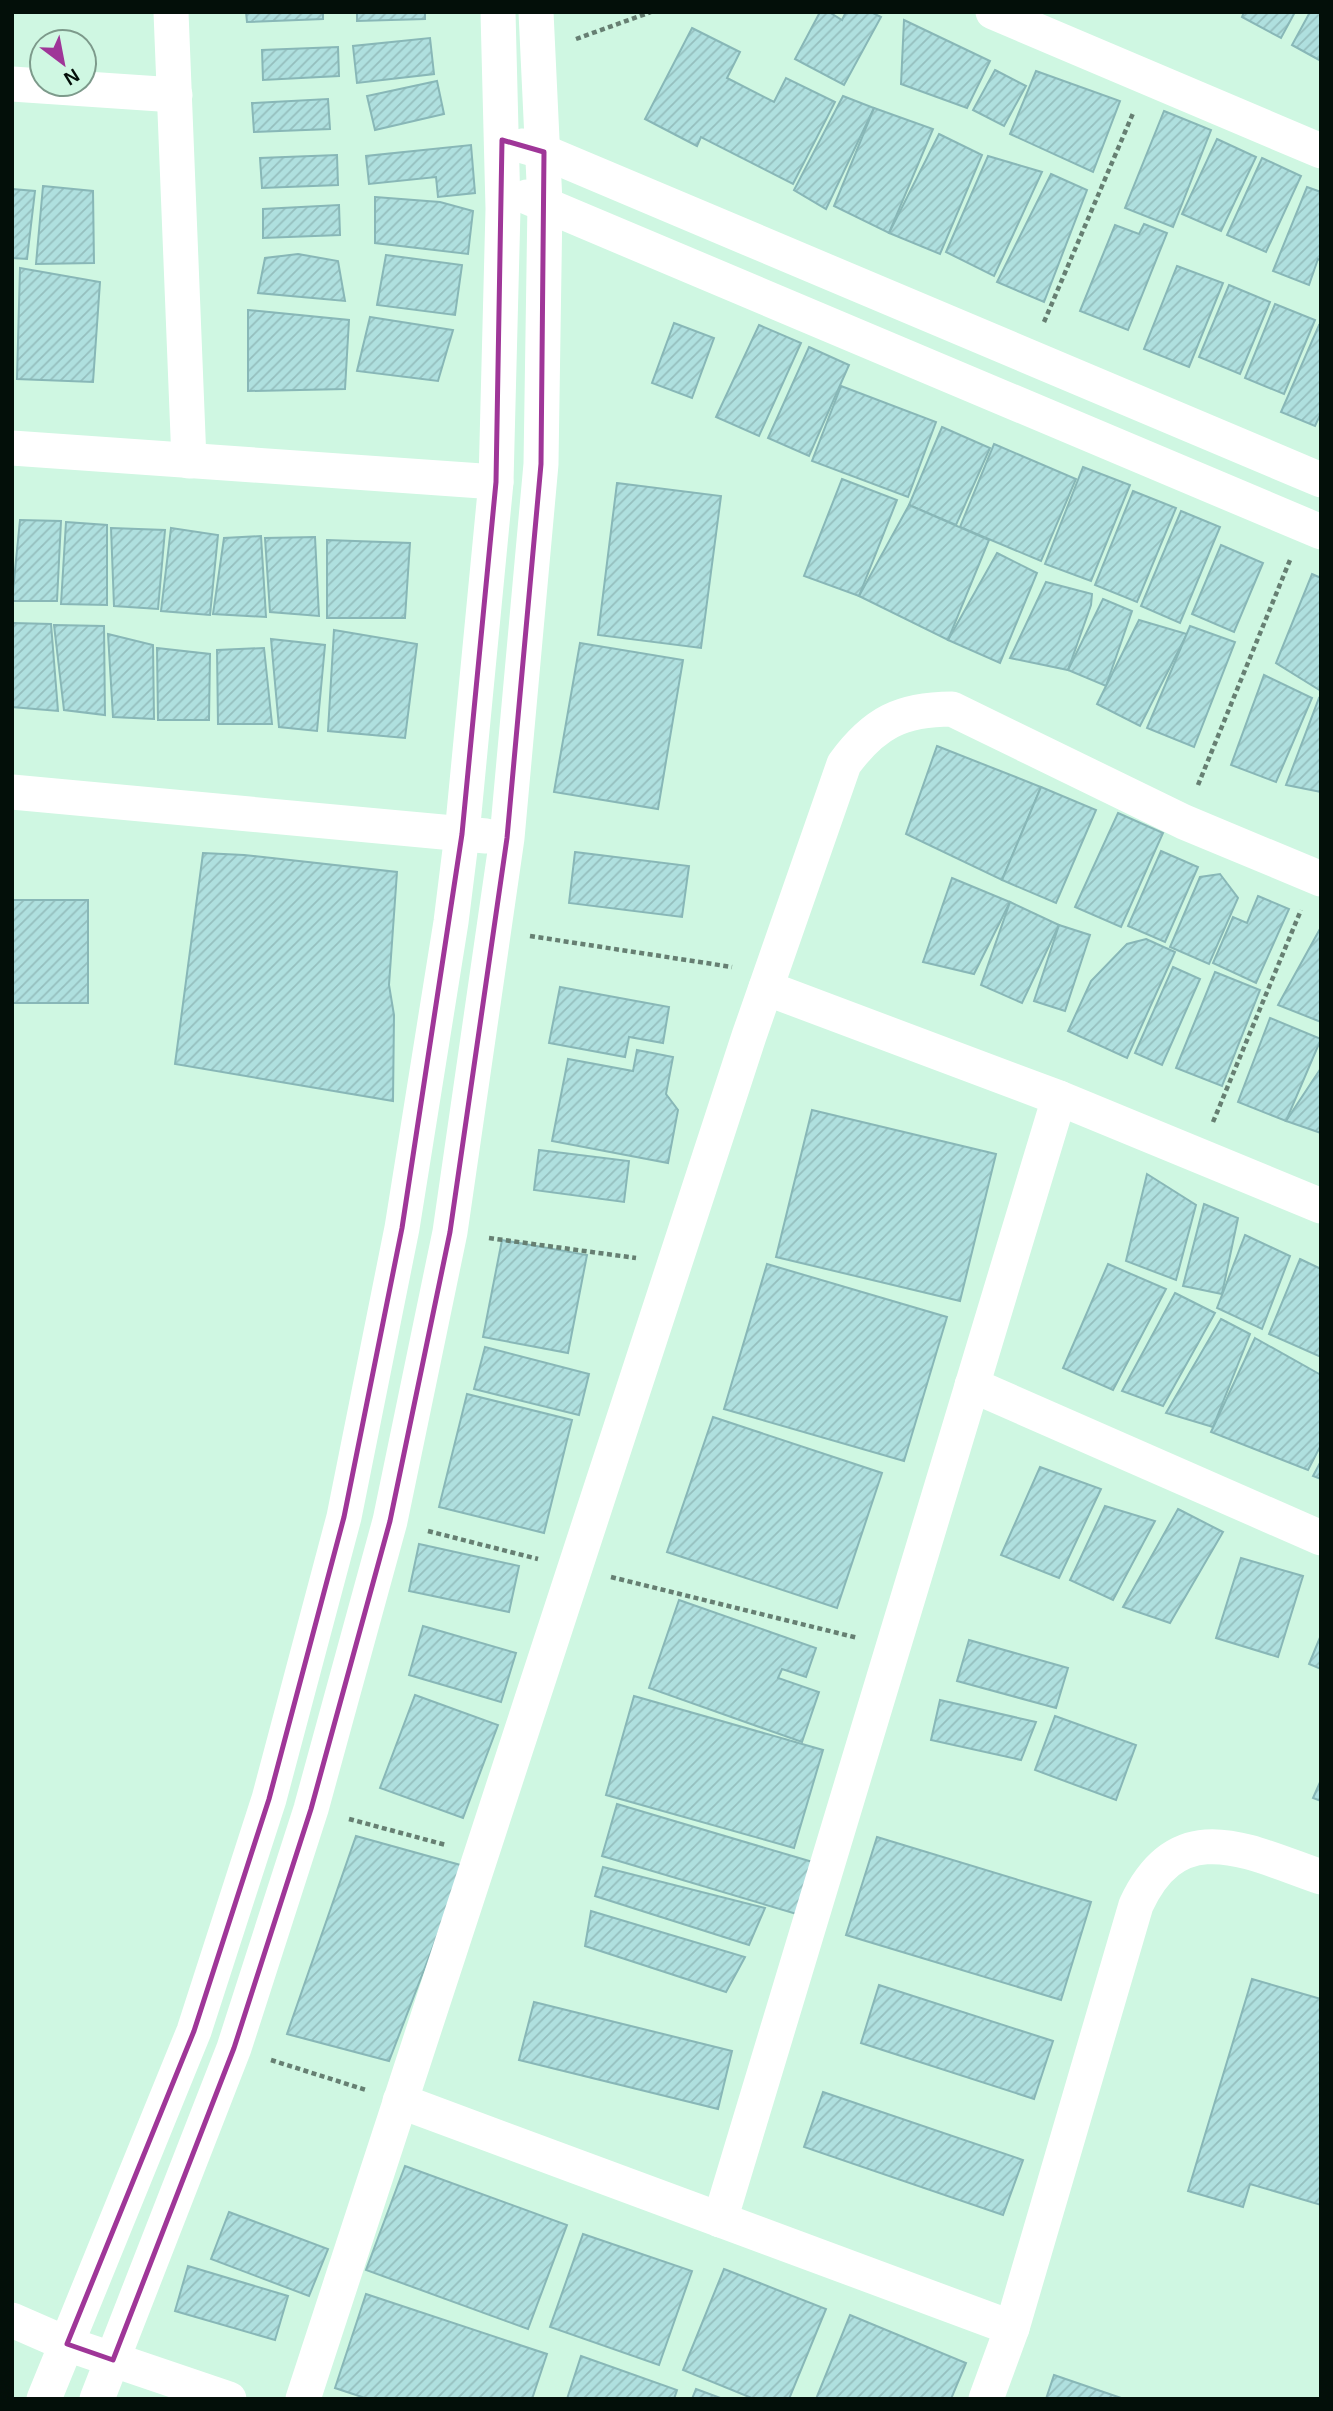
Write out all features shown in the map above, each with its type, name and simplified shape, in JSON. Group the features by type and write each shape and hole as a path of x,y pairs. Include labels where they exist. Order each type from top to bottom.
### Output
{"street":[{"path":"171,12 189,461"},
{"path":"44,2399 194,2031 269,1800 344,1517 402,1228 451,922 496,482 503,189 498,12"},
{"path":"97,2399 234,2048 311,1809 390,1521 450,1232 507,838 541,464 545,203 536,12"},
{"path":"993,12 1321,151"},
{"path":"12,84 175,95"},
{"path":"502,140 544,152 1321,482 1313,528 545,203 503,189"},
{"path":"12,448 496,482"},
{"path":"303,2399 768,981 844,764 859,743 878,727 901,715 926,709 952,709 1184,822 1318,878"},
{"path":"12,792 507,838"},
{"path":"768,981 1321,1206"},
{"path":"720,2220 1059,1098"},
{"path":"972,1385 1321,1538"},
{"path":"986,2399 1012,2328 1136,1905 1147,1882 1164,1863 1186,1850 1210,1845 1235,1848 1321,1877"},
{"path":"400,2101 1012,2328"},
{"path":"12,2320 67,2344 229,2399"}],"path":[{"path":"538,53 651,12"},
{"path":"1029,357 1148,78"},
{"path":"1184,822 1313,528"},
{"path":"1199,1156 1318,878"},
{"path":"494,931 768,981"},
{"path":"450,1232 675,1263"},
{"path":"390,1521 893,1647"},
{"path":"311,1809 481,1855"},
{"path":"234,2048 400,2101"}],"highlighted area":[{"path":"502,140 544,152 541,464 507,838 450,1232 390,1521 311,1809 234,2048 113,2360 67,2344 194,2031 269,1799 344,1517 402,1228 462,834 496,482"}],"building":[{"path":"246,12 323,12 323,19 247,22"},
{"path":"357,12 425,12 425,19 357,21"},
{"path":"820,12 829,12 842,20 846,12 871,12 881,17 844,85 795,59"},
{"path":"1244,12 1295,12 1281,38 1242,17"},
{"path":"1310,12 1321,12 1321,61 1292,45"},
{"path":"904,20 990,61 967,108 901,84"},
{"path":"692,28 740,52 727,78 774,102 786,78 835,102 793,184 701,137 697,146 645,119"},
{"path":"430,38 434,74 357,83 353,46"},
{"path":"338,47 339,76 263,80 262,50"},
{"path":"995,70 1026,86 1004,126 973,110"},
{"path":"1036,71 1120,101 1093,172 1010,134"},
{"path":"437,81 444,114 375,130 367,96"},
{"path":"843,96 874,108 826,209 794,190"},
{"path":"328,99 330,129 254,132 252,103"},
{"path":"874,108 933,129 889,233 834,206"},
{"path":"1164,111 1211,130 1173,227 1125,208"},
{"path":"939,134 982,155 940,254 889,233"},
{"path":"1217,139 1256,157 1221,231 1182,214"},
{"path":"471,145 475,193 438,197 436,177 369,184 366,156"},
{"path":"337,155 338,185 262,188 260,158"},
{"path":"988,156 1042,172 994,276 946,252"},
{"path":"1262,158 1301,176 1266,252 1227,235"},
{"path":"1051,174 1087,190 1044,302 997,282"},
{"path":"43,186 93,191 94,263 36,264"},
{"path":"1307,187 1321,192 1321,261 1318,259 1309,285 1273,271"},
{"path":"12,189 35,191 27,259 12,258"},
{"path":"375,197 440,202 473,211 468,254 375,243"},
{"path":"339,205 340,235 263,238 263,209"},
{"path":"1144,224 1167,233 1128,330 1080,311 1115,225 1139,234"},
{"path":"298,254 338,261 345,301 258,293 265,258"},
{"path":"386,255 462,265 455,315 377,305"},
{"path":"1177,266 1223,283 1189,367 1144,349"},
{"path":"20,268 100,282 93,382 17,379"},
{"path":"1229,285 1270,302 1240,374 1199,357"},
{"path":"1275,304 1315,320 1284,394 1245,378"},
{"path":"248,310 349,320 345,389 248,391"},
{"path":"370,317 453,330 438,381 357,371"},
{"path":"674,323 714,338 692,398 652,383"},
{"path":"759,325 801,343 759,436 716,417"},
{"path":"1319,325 1321,413 1315,426 1281,412"},
{"path":"809,347 849,365 809,456 768,438"},
{"path":"841,386 936,422 908,497 812,461"},
{"path":"942,427 990,448 956,525 909,505"},
{"path":"994,444 1076,479 1041,561 960,527"},
{"path":"1083,467 1130,485 1091,581 1045,564"},
{"path":"842,479 897,500 859,596 804,576"},
{"path":"617,483 721,496 701,648 598,635"},
{"path":"1133,491 1176,508 1137,602 1095,585"},
{"path":"909,505 989,540 948,640 859,596"},
{"path":"1181,511 1220,527 1180,623 1141,606"},
{"path":"20,520 61,521 57,601 12,601"},
{"path":"66,522 107,525 107,605 61,604"},
{"path":"111,528 165,530 158,609 114,606"},
{"path":"171,528 218,535 210,615 161,611"},
{"path":"261,536 266,617 213,614 224,538"},
{"path":"315,537 319,616 270,612 265,538"},
{"path":"327,540 410,543 405,618 327,618"},
{"path":"1221,545 1263,563 1234,632 1192,614"},
{"path":"997,553 1037,573 1000,663 948,640"},
{"path":"1312,574 1321,578 1321,691 1276,663"},
{"path":"1046,582 1092,594 1091,605 1068,670 1010,658"},
{"path":"1103,599 1132,611 1106,686 1068,670"},
{"path":"1139,620 1187,634 1140,726 1097,704"},
{"path":"13,623 51,624 58,711 12,707"},
{"path":"54,625 104,626 105,715 64,710"},
{"path":"1190,626 1235,642 1194,747 1147,728"},
{"path":"334,630 417,644 405,738 328,731"},
{"path":"108,634 153,645 154,719 113,717"},
{"path":"271,639 325,645 317,731 279,727"},
{"path":"580,643 683,660 658,809 554,792"},
{"path":"157,648 210,654 209,720 158,720"},
{"path":"264,648 272,724 218,724 217,650"},
{"path":"1264,675 1312,698 1276,782 1231,765"},
{"path":"1319,698 1321,699 1321,792 1286,785"},
{"path":"937,746 1041,787 1002,880 906,834"},
{"path":"1041,787 1096,810 1056,903 1002,880"},
{"path":"1118,813 1163,833 1121,927 1075,907"},
{"path":"1161,851 1198,867 1165,942 1128,926"},
{"path":"575,852 689,866 682,917 569,903"},
{"path":"203,853 397,872 389,985 394,1015 393,1101 175,1064"},
{"path":"1220,874 1238,898 1209,964 1170,947 1200,877"},
{"path":"952,878 1010,902 974,974 923,962"},
{"path":"1258,896 1289,909 1256,983 1213,963 1233,917 1247,923"},
{"path":"12,900 88,900 88,1003 12,1003"},
{"path":"1010,902 1059,925 1022,1003 981,985"},
{"path":"1059,925 1090,935 1065,1011 1034,1001"},
{"path":"1321,927 1321,1022 1278,1005"},
{"path":"1146,939 1175,952 1127,1058 1068,1031 1091,981 1127,944"},
{"path":"1173,967 1200,979 1162,1065 1135,1053"},
{"path":"1215,972 1260,990 1222,1086 1176,1068"},
{"path":"560,987 669,1007 663,1043 629,1037 625,1057 549,1043"},
{"path":"1270,1018 1321,1039 1286,1121 1238,1102"},
{"path":"637,1050 673,1057 666,1094 678,1110 668,1163 552,1141 568,1059 633,1071"},
{"path":"1321,1068 1321,1133 1286,1121"},
{"path":"812,1110 996,1154 960,1301 776,1257"},
{"path":"539,1150 629,1161 624,1202 534,1190"},
{"path":"1147,1174 1196,1205 1176,1280 1126,1261"},
{"path":"1204,1204 1238,1218 1222,1294 1183,1286"},
{"path":"1245,1235 1290,1256 1262,1329 1217,1308"},
{"path":"502,1240 587,1255 568,1353 483,1337"},
{"path":"1300,1259 1321,1269 1321,1357 1269,1334"},
{"path":"767,1264 947,1317 904,1461 724,1409"},
{"path":"1108,1264 1166,1289 1113,1390 1063,1368"},
{"path":"1175,1293 1215,1313 1163,1406 1122,1391"},
{"path":"1221,1319 1250,1334 1213,1427 1166,1413"},
{"path":"1255,1338 1321,1375 1321,1445 1308,1470 1211,1432"},
{"path":"485,1347 589,1374 579,1415 474,1389"},
{"path":"467,1394 572,1420 544,1533 439,1507"},
{"path":"713,1417 882,1473 837,1608 667,1552"},
{"path":"1321,1461 1321,1479 1313,1476"},
{"path":"1040,1467 1101,1489 1059,1578 1001,1555"},
{"path":"1105,1506 1155,1521 1113,1600 1070,1580"},
{"path":"1178,1509 1223,1532 1170,1623 1123,1607"},
{"path":"419,1544 519,1566 509,1612 409,1591"},
{"path":"1241,1558 1303,1576 1278,1657 1216,1638"},
{"path":"679,1600 816,1648 806,1677 782,1669 778,1678 819,1692 802,1742 649,1688"},
{"path":"423,1626 516,1653 501,1702 409,1675"},
{"path":"1321,1635 1321,1669 1309,1664"},
{"path":"969,1640 1068,1668 1056,1708 957,1681"},
{"path":"415,1695 498,1725 463,1818 380,1788"},
{"path":"634,1696 823,1750 794,1848 606,1795"},
{"path":"940,1700 1036,1722 1021,1760 931,1740"},
{"path":"1055,1716 1136,1745 1116,1800 1035,1770"},
{"path":"1321,1780 1321,1801 1313,1798"},
{"path":"617,1804 816,1863 800,1915 602,1856"},
{"path":"356,1836 464,1866 389,2061 287,2034"},
{"path":"877,1837 1091,1902 1061,2000 846,1935"},
{"path":"603,1867 765,1908 749,1945 595,1896"},
{"path":"591,1911 745,1957 726,1992 585,1946"},
{"path":"1252,1979 1321,1999 1321,2205 1250,2184 1243,2207 1188,2191"},
{"path":"879,1985 1053,2041 1034,2099 861,2043"},
{"path":"534,2002 732,2051 718,2109 519,2060"},
{"path":"823,2092 1023,2160 1003,2215 804,2147"},
{"path":"405,2166 567,2225 528,2329 366,2270"},
{"path":"229,2212 328,2249 309,2296 211,2259"},
{"path":"583,2234 692,2271 659,2365 550,2327"},
{"path":"188,2266 288,2296 275,2340 175,2311"},
{"path":"724,2269 826,2309 789,2399 754,2399 683,2370"},
{"path":"366,2294 547,2354 532,2399 368,2399 335,2388"},
{"path":"850,2315 966,2363 951,2399 816,2399"},
{"path":"581,2356 677,2390 674,2399 567,2399"},
{"path":"1054,2375 1124,2399 1046,2399"},
{"path":"696,2389 723,2399 692,2399"}]}
